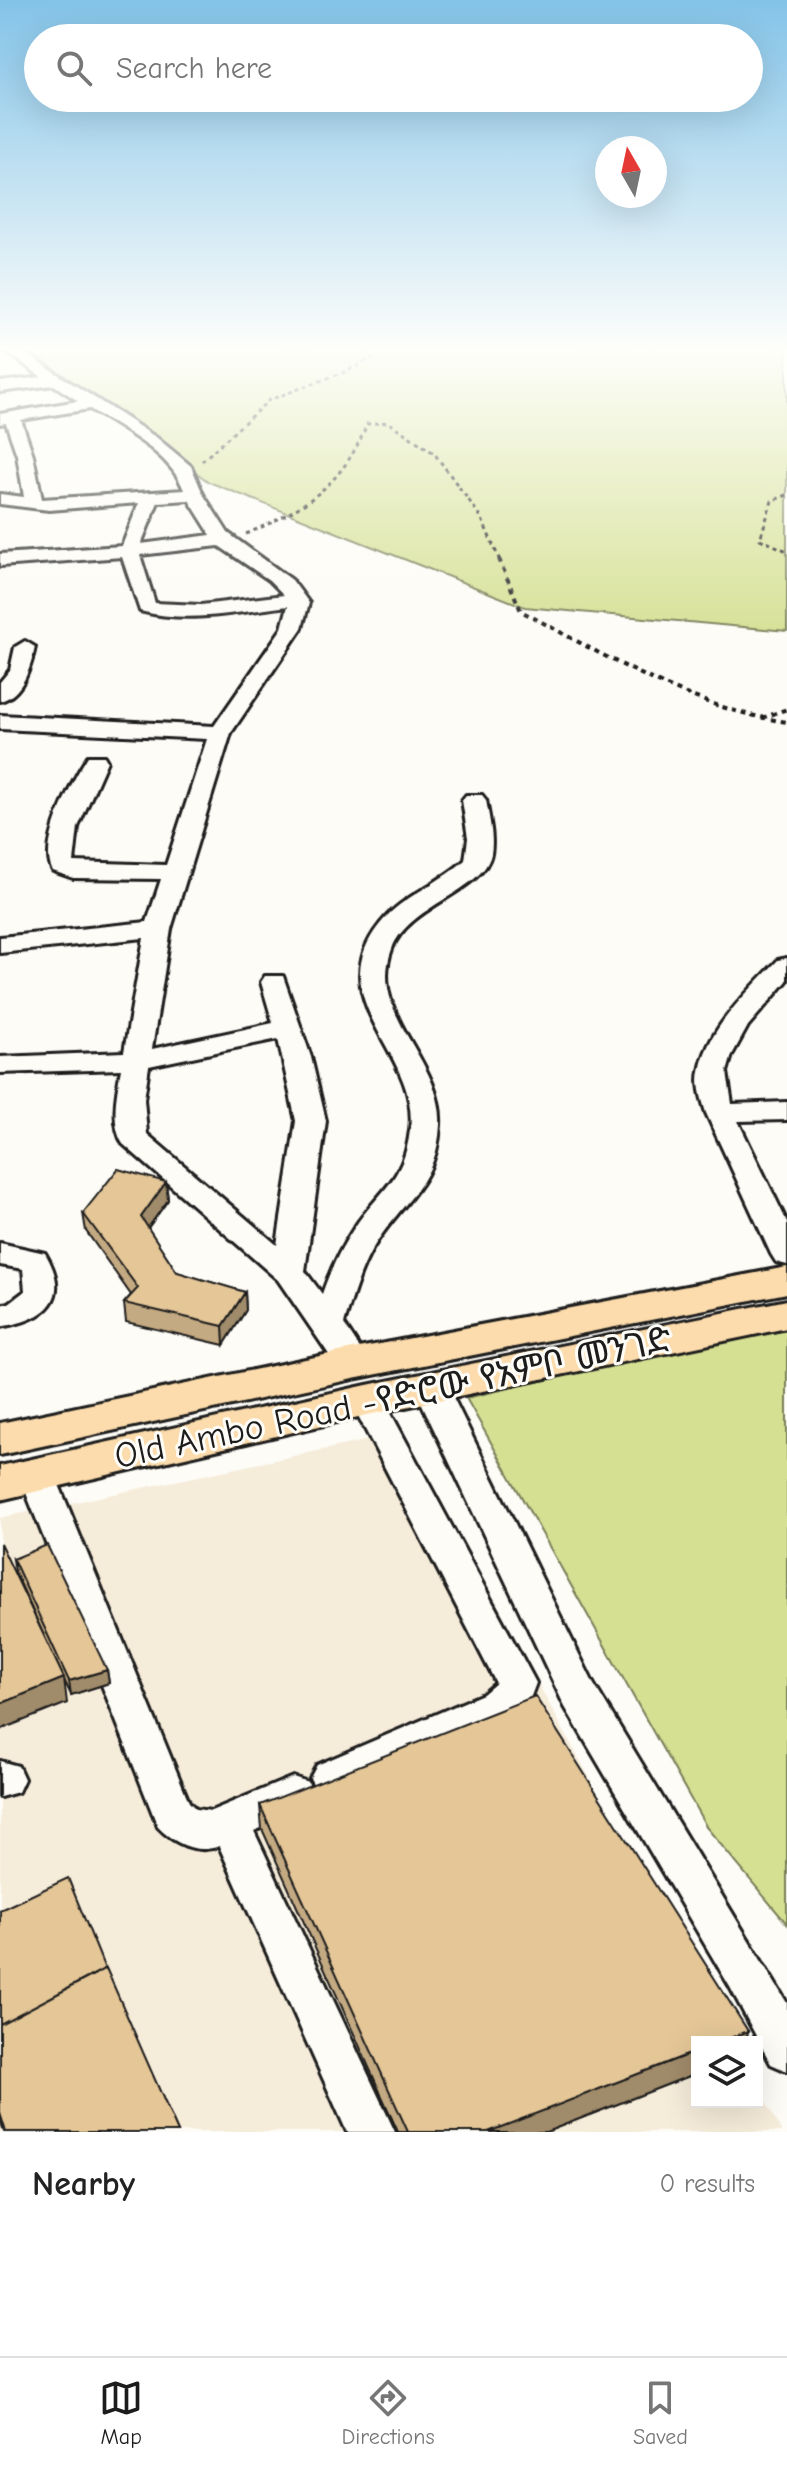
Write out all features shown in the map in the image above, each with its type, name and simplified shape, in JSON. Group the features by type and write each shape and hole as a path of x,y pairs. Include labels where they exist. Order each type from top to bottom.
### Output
{"main road":[{"name":"Old Ambo Road -የድሮው የአምቦ መንገድ","path":"19,1479 360,1382 787,1280"},
{"name":"Old Ambo Road -የድሮው የአምቦ መንገድ","path":"0,1439 360,1382 431,1387 787,1314"}],"street":[{"path":"21,447 41,504"},
{"path":"19,1479 173,1814 186,1827 212,1830 497,1706 514,1692 516,1683 360,1382 327,1325 289,1272 133,1137 130,1099 136,1060 158,929 174,872 220,733 292,628 297,616 297,599 280,580 226,541 194,494 185,470 158,447"},
{"path":"0,499 41,504 194,494"},
{"path":"150,499 129,551 147,607 161,611 297,599"},
{"path":"0,513 41,504"},
{"path":"0,560 226,541"},
{"path":"0,695 20,671 25,647"},
{"path":"0,722 220,733"},
{"path":"96,761 67,823 60,860 62,866 73,871 174,872"},
{"path":"327,1325 349,1264 367,1233 404,1191 421,1151 426,1112 414,1074 372,990 373,967 383,939 396,919 412,906 452,885 476,862 480,835 474,800"},
{"path":"0,945 158,929"},
{"path":"787,966 747,1008 716,1060 713,1086 720,1113 787,1254"},
{"path":"274,982 311,1121 289,1272"},
{"path":"0,1065 136,1060 288,1028"},
{"path":"720,1113 787,1111"},
{"path":"0,1254 34,1261 39,1270 42,1295 18,1313 0,1316"},
{"path":"431,1387 579,1695 746,1972 787,2048"},
{"path":"229,1822 371,2132"}],"path":[{"path":"185,470 211,456 217,447"},
{"path":"226,541 274,522 329,487 342,472 355,447"},
{"path":"424,447 434,453 481,517 521,611 667,685 757,720 787,722"},
{"path":"787,495 772,501 760,539 787,551"},
{"path":"757,720 787,709"}],"shaded area":[{"path":"402,1433 730,2036 691,2036 691,2108 763,2108 763,2097 782,2132 0,2132 0,1518"}],"green space":[{"path":"162,447 787,447 787,631 525,607 209,482"},
{"path":"787,1330 787,1924 707,1828 466,1398 684,1349"}],"building":[{"path":"118,1169 166,1182 141,1217 177,1272 245,1292 223,1326 124,1303 138,1288 83,1213"},
{"path":"0,1543 64,1678 0,1704"},
{"path":"47,1545 107,1670 69,1681 13,1559"},
{"path":"535,1696 748,2031 735,2036 691,2036 691,2053 488,2132 408,2132 260,1805"},
{"path":"68,1878 105,1969 0,2024 0,1910"},
{"path":"106,1968 178,2132 6,2132 0,2113 0,2024"}]}
